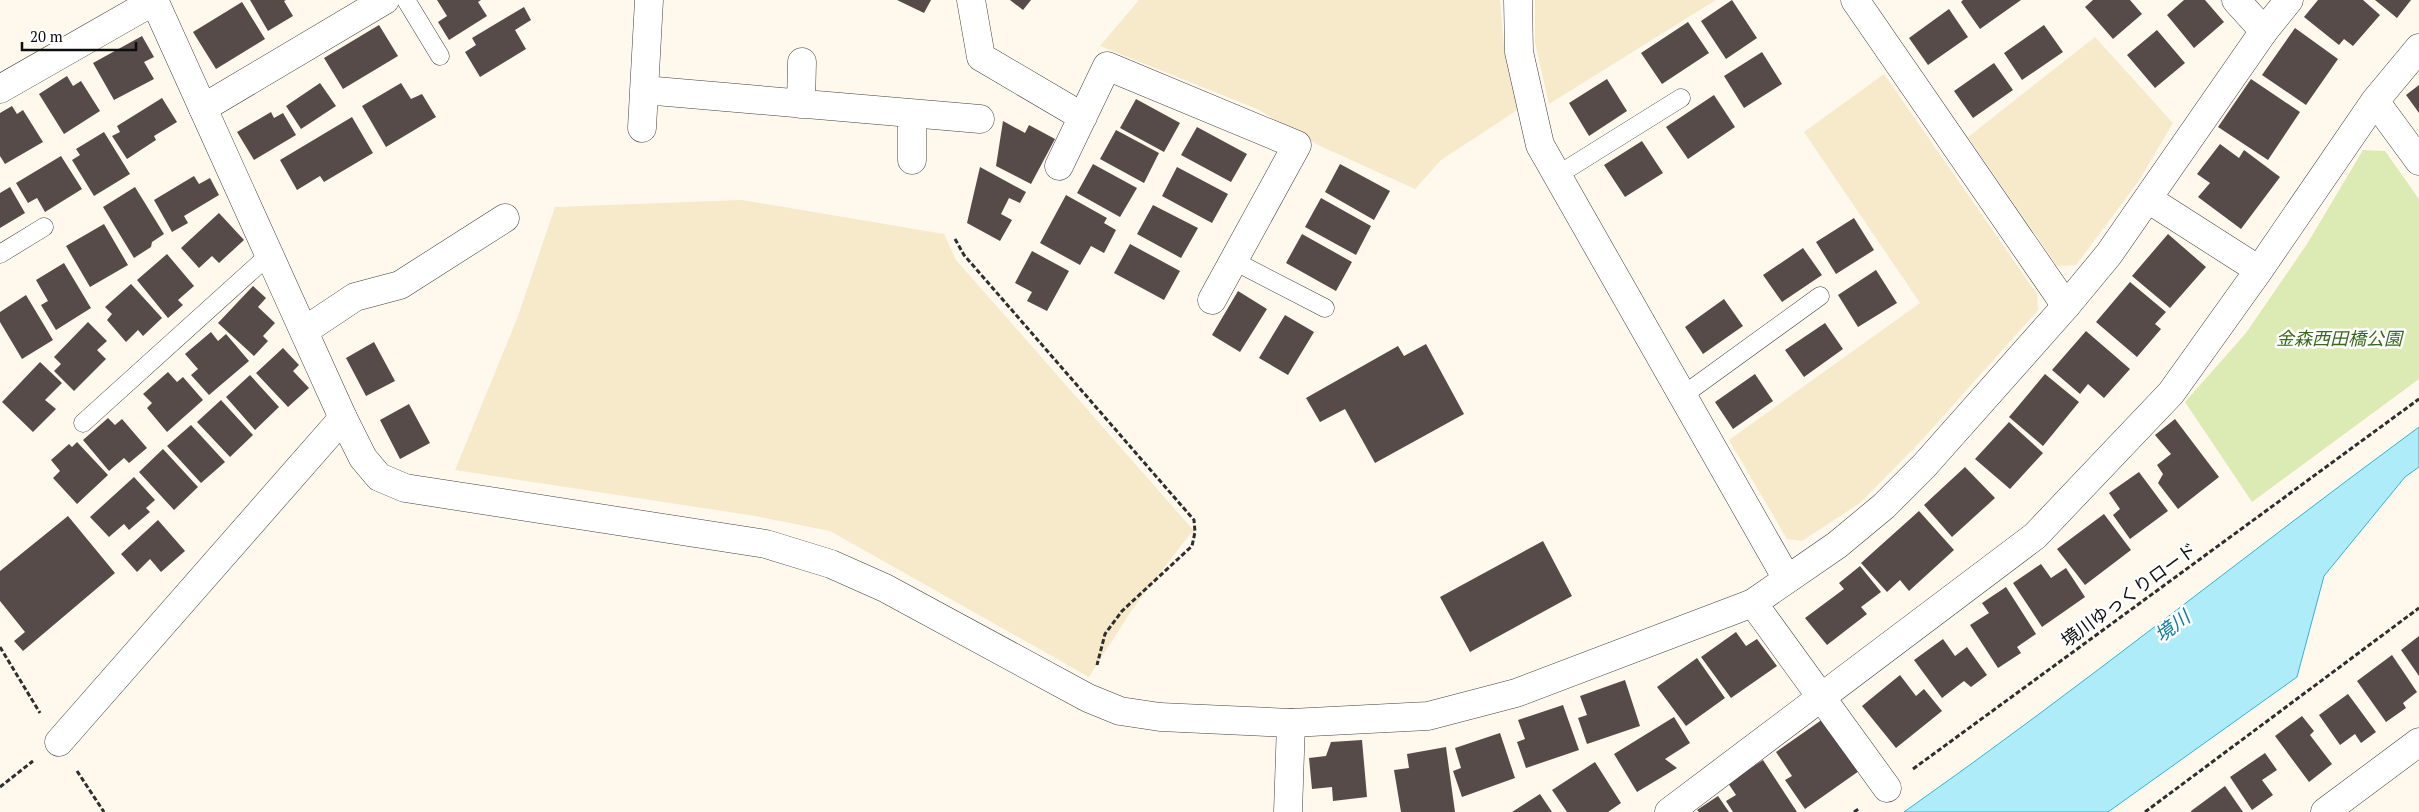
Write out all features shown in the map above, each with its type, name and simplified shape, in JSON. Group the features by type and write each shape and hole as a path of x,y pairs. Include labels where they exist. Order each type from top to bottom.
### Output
{"street":[{"path":"0,89 154,0 343,418 363,458 379,477 405,488 766,544 831,564 885,588 1088,698 1120,710 1160,718 1291,723 1428,716 1516,693 1753,603 1837,545 1884,506 1924,466 2066,306 2109,254 2264,31 2288,0"},
{"path":"203,108 385,0"},
{"path":"642,128 649,0"},
{"path":"971,0 981,57 1083,117"},
{"path":"1518,0 1521,61 1540,145 1788,579"},
{"path":"1855,0 2066,306"},
{"path":"2236,0 2264,31"},
{"path":"1669,812 2036,536 2171,393 2259,270 2374,101 2419,48"},
{"path":"801,104 802,62"},
{"path":"1059,166 1107,66 1297,145 1212,300"},
{"path":"644,90 912,115 980,119"},
{"path":"2374,101 2419,161"},
{"path":"912,115 912,160"},
{"path":"2148,199 2259,270"},
{"path":"304,331 355,297 400,286 505,218"},
{"path":"59,742 343,418"},
{"path":"1753,603 1887,788"},
{"path":"1288,812 1291,723"},
{"path":"2325,812 2419,742"}],"lane":[{"path":"406,0 440,56"},
{"path":"1556,176 1681,98"},
{"path":"0,254 44,227"},
{"path":"83,423 269,256"},
{"path":"1234,261 1325,308"},
{"path":"1682,396 1820,296"}],"path":[{"path":"955,239 964,255 1194,520 1196,532 1192,546 1122,611 1105,634 1088,698"},
{"name":"境川ゆっくりロード","path":"1854,812 2419,399"},
{"path":"2145,812 2419,608"},
{"path":"0,787 35,760"}],"shaded area":[{"path":"1139,0 1500,0 1504,47 1519,109 1441,160 1415,189 1318,145 1257,109 1100,46"},
{"path":"1535,0 1716,0 1549,104 1535,43"},
{"path":"2095,37 2173,123 2138,182 2076,265 2057,266 1968,137"},
{"path":"1884,74 2037,294 2038,310 1919,443 1860,503 1802,541 1787,539 1729,440 1920,303 1804,132"},
{"path":"742,200 944,234 956,260 1195,532 1190,534 1131,611 1089,677 830,531 755,516 455,470 517,319 555,207"}],"green space":[{"name":"金森西田橋公園","path":"2363,150 2385,151 2419,199 2419,379 2252,502 2185,402 2246,333 2307,244"}],"water":[{"name":"境川","path":"2419,427 2419,467 2405,477 2324,576 2297,677 2108,812 1904,812 2034,718"}],"building":[{"path":"250,0 286,0 284,1 293,16 268,31"},
{"path":"437,0 481,0 478,2 487,16 449,40 438,22 447,16"},
{"path":"897,0 931,0 924,13"},
{"path":"1010,0 1031,0 1023,10"},
{"path":"1732,0 1757,38 1726,59 1701,21"},
{"path":"1963,0 2021,0 1980,29 1961,2"},
{"path":"2093,0 2130,0 2142,14 2113,39 2085,7"},
{"path":"2184,0 2205,0 2224,22 2194,48 2167,15"},
{"path":"2318,0 2363,0 2380,15 2353,46 2344,39 2339,45 2304,17"},
{"path":"2375,0 2411,0 2397,18"},
{"path":"242,2 265,39 216,69 193,32"},
{"path":"524,7 531,20 515,30 526,49 480,77 465,52 476,45 472,38"},
{"path":"1949,9 1968,37 1928,65 1909,38"},
{"path":"1688,22 1709,53 1662,84 1641,53"},
{"path":"379,25 398,56 343,89 324,58"},
{"path":"2044,25 2063,52 2022,80 2004,53"},
{"path":"2295,28 2338,59 2306,105 2262,75"},
{"path":"2157,30 2185,63 2155,88 2127,55"},
{"path":"142,36 154,57 144,62 154,79 114,100 93,63"},
{"path":"1762,52 1782,84 1744,108 1724,76"},
{"path":"1994,63 2013,90 1973,118 1954,91"},
{"path":"67,76 73,86 81,81 100,111 64,134 39,94"},
{"path":"1607,79 1627,111 1589,136 1569,103"},
{"path":"2251,79 2300,112 2268,160 2218,127"},
{"path":"320,83 336,106 301,129 286,106"},
{"path":"401,83 411,99 422,94 436,117 386,147 362,106"},
{"path":"2419,85 2419,113 2406,95"},
{"path":"1714,95 1735,127 1688,159 1666,127"},
{"path":"162,98 177,122 154,136 156,140 127,159 112,136 120,132 117,126"},
{"path":"1136,99 1180,123 1164,152 1120,128"},
{"path":"12,106 17,114 23,110 43,142 5,164 0,156 0,113"},
{"path":"271,112 274,118 283,113 296,135 254,160 237,132"},
{"path":"352,117 373,153 324,182 320,176 297,190 280,160"},
{"path":"1003,121 1025,133 1029,125 1055,139 1031,184 996,166"},
{"path":"1197,127 1247,154 1231,182 1181,155"},
{"path":"1116,130 1159,153 1144,183 1100,159"},
{"path":"104,132 130,174 94,196 72,160 80,155 76,149"},
{"path":"1642,141 1663,173 1625,197 1604,165"},
{"path":"2220,144 2239,158 2244,150 2280,177 2241,229 2198,197 2210,183 2197,174"},
{"path":"61,156 82,189 45,212 37,198 28,203 16,183"},
{"path":"1093,164 1137,188 1120,217 1077,193"},
{"path":"1340,164 1390,191 1374,220 1325,192"},
{"path":"980,167 1026,192 1020,203 1009,198 1001,214 1012,220 1000,241 967,223"},
{"path":"1177,167 1228,194 1212,223 1162,196"},
{"path":"194,176 199,184 210,178 219,195 184,216 188,223 172,232 154,200"},
{"path":"10,187 25,213 0,228 0,193"},
{"path":"135,187 164,234 152,242 151,247 134,258 103,207"},
{"path":"1066,195 1107,218 1104,223 1116,230 1104,253 1091,246 1080,265 1040,243"},
{"path":"1321,198 1371,226 1356,255 1305,227"},
{"path":"1153,205 1198,228 1181,258 1137,234"},
{"path":"219,213 244,240 219,263 212,256 199,268 181,248"},
{"path":"1854,218 1874,250 1836,274 1816,242"},
{"path":"104,224 128,265 90,287 66,246"},
{"path":"1302,234 1352,262 1336,291 1286,263"},
{"path":"2168,234 2206,267 2170,308 2132,276"},
{"path":"1130,244 1180,271 1164,300 1114,273"},
{"path":"1803,248 1822,275 1782,302 1763,275"},
{"path":"1032,251 1069,271 1047,311 1027,301 1032,292 1015,283"},
{"path":"167,254 194,286 178,300 183,305 168,318 137,280"},
{"path":"64,263 91,308 56,330 41,305 48,301 36,280"},
{"path":"1876,270 1897,303 1858,327 1838,295"},
{"path":"2130,282 2166,312 2155,324 2161,329 2137,357 2096,322"},
{"path":"131,284 162,318 143,336 138,330 126,342 107,320 112,314 105,307"},
{"path":"253,286 266,298 258,307 275,323 263,336 268,341 254,356 218,323"},
{"path":"1238,291 1267,309 1240,352 1212,335"},
{"path":"26,295 53,340 22,359 0,322 0,312"},
{"path":"1724,299 1743,326 1703,354 1685,327"},
{"path":"1285,315 1314,332 1288,375 1259,358"},
{"path":"88,322 107,341 97,350 106,359 74,391 54,371 61,364 54,357"},
{"path":"1825,323 1843,349 1804,377 1785,350"},
{"path":"2086,331 2130,369 2104,398 2088,384 2080,394 2052,370"},
{"path":"211,332 218,341 226,334 249,361 209,395 191,375 198,369 185,354"},
{"path":"374,342 395,381 366,396 346,358"},
{"path":"1426,344 1464,414 1375,463 1345,409 1320,422 1306,398 1398,346 1404,356"},
{"path":"283,348 299,365 293,371 309,388 288,407 256,373"},
{"path":"40,362 62,383 45,400 56,409 33,432 2,402"},
{"path":"168,372 177,382 183,377 203,400 167,432 147,408 152,403 143,394"},
{"path":"1755,374 1773,401 1733,429 1715,402"},
{"path":"2045,374 2079,402 2043,446 2009,417"},
{"path":"250,375 279,407 255,430 226,397"},
{"path":"221,400 253,435 230,457 197,422"},
{"path":"409,404 430,443 400,459 380,420"},
{"path":"108,418 115,425 122,419 147,448 129,463 124,458 109,471 83,440"},
{"path":"2175,419 2219,477 2178,509 2158,483 2163,474 2157,465 2171,454 2155,435"},
{"path":"2009,422 2043,453 2010,489 1975,459"},
{"path":"191,425 225,462 201,483 167,446"},
{"path":"77,442 108,475 77,504 53,478 60,471 51,460 69,444 72,447"},
{"path":"163,449 198,487 174,510 139,472"},
{"path":"1965,467 1995,498 1952,537 1924,505"},
{"path":"2139,472 2168,511 2130,539 2113,515 2120,509 2109,493"},
{"path":"134,477 155,500 146,508 150,512 129,530 124,524 109,537 90,517"},
{"path":"1919,511 1954,550 1909,591 1900,580 1887,592 1861,563"},
{"path":"2104,514 2131,550 2085,585 2057,549"},
{"path":"68,516 115,573 23,651 14,641 25,632 0,601 0,571"},
{"path":"158,520 185,551 161,572 150,559 137,572 121,554"},
{"path":"1543,541 1572,596 1470,652 1440,597"},
{"path":"2041,564 2051,578 2066,568 2085,597 2042,627 2013,583"},
{"path":"1860,566 1881,592 1861,607 1867,614 1827,645 1805,618 1844,589 1839,583"},
{"path":"2006,587 2036,634 2017,647 2021,653 1998,668 1970,625 1989,613 1982,603"},
{"path":"1736,632 1746,646 1757,639 1777,666 1731,698 1701,657"},
{"path":"2419,636 2419,676 2401,650"},
{"path":"1943,639 1955,656 1967,647 1987,675 1971,687 1964,681 1942,698 1914,660"},
{"path":"2392,655 2417,692 2403,703 2406,708 2386,722 2357,681"},
{"path":"1697,658 1725,698 1686,726 1657,687"},
{"path":"1900,675 1916,696 1924,689 1942,711 1896,748 1862,706"},
{"path":"1625,680 1640,726 1587,744 1578,718 1587,715 1580,696"},
{"path":"2348,694 2376,732 2361,743 2355,734 2340,745 2319,715"},
{"path":"1563,705 1579,750 1526,768 1517,742 1525,739 1518,720"},
{"path":"2302,716 2314,731 2310,735 2332,764 2309,782 2275,736"},
{"path":"1674,717 1690,743 1665,759 1677,768 1637,792 1614,754"},
{"path":"1823,719 1859,771 1805,809 1785,780 1792,776 1776,752"},
{"path":"1500,733 1515,778 1462,797 1453,771 1461,768 1455,748"},
{"path":"1362,740 1367,797 1333,801 1332,787 1312,789 1309,758 1326,756 1331,742"},
{"path":"1446,747 1455,812 1401,812 1394,770 1409,768 1407,754"},
{"path":"2265,753 2277,770 2262,780 2273,795 2252,810 2230,777"},
{"path":"1763,760 1797,812 1733,812 1726,801 1736,795 1728,783"},
{"path":"1595,762 1621,803 1608,812 1567,812 1552,790"},
{"path":"2225,786 2243,812 2191,812 2191,811"},
{"path":"1540,794 1552,812 1512,812"},
{"path":"1718,796 1729,812 1699,812 1697,810"}]}
